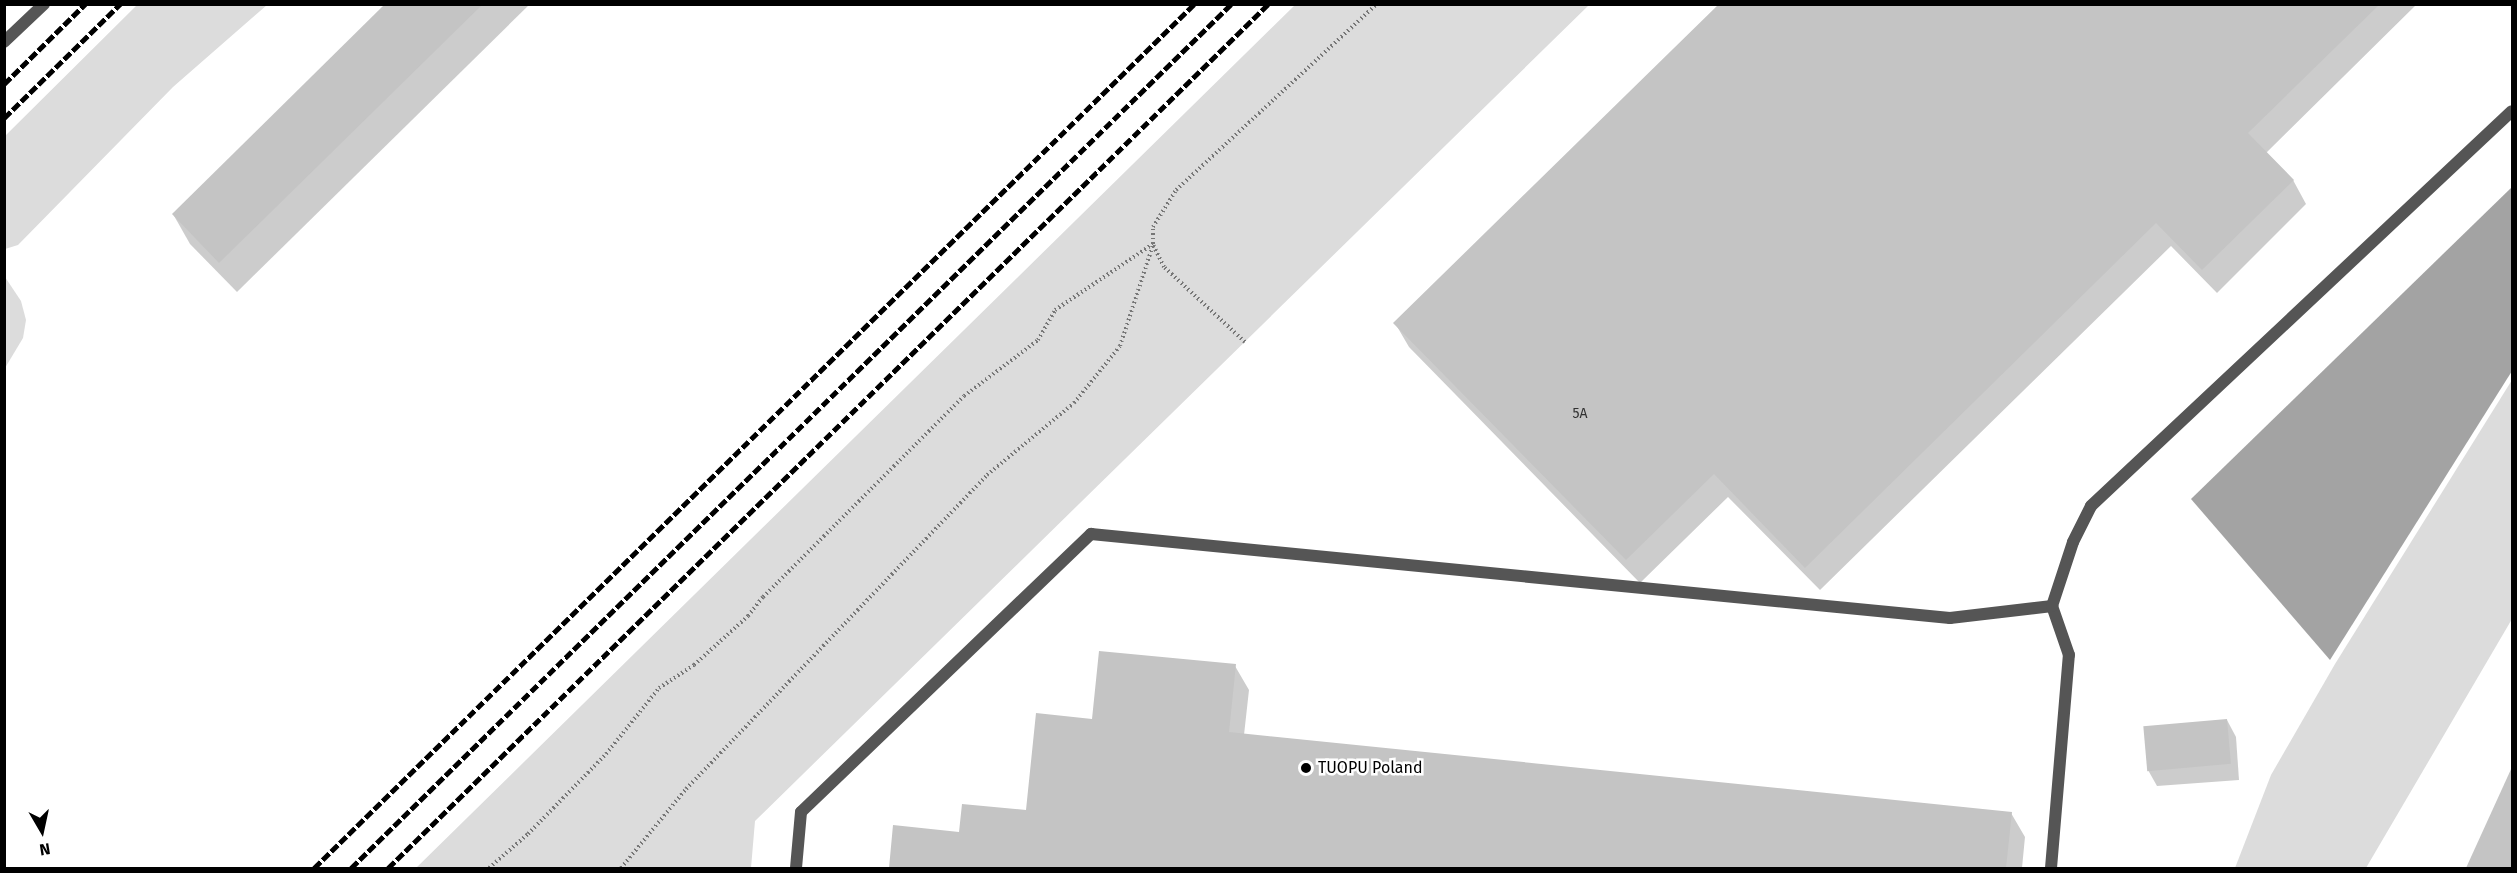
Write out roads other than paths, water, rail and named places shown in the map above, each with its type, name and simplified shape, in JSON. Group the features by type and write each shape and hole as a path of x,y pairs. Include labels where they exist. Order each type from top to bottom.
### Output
{"lane":[{"path":"4,42 44,4"},
{"path":"2051,868 2069,655 2052,606 2073,542 2091,506 2512,111"},
{"path":"796,868 801,812 1091,534 1950,618 2052,606"}],"railway":[{"path":"4,84 85,4"},
{"path":"4,118 120,4"},
{"path":"314,868 1194,4"},
{"path":"351,868 1231,4"},
{"path":"388,868 1268,4"}],"place":[{"name":"TUOPU Poland","path":"1306,768"}]}
